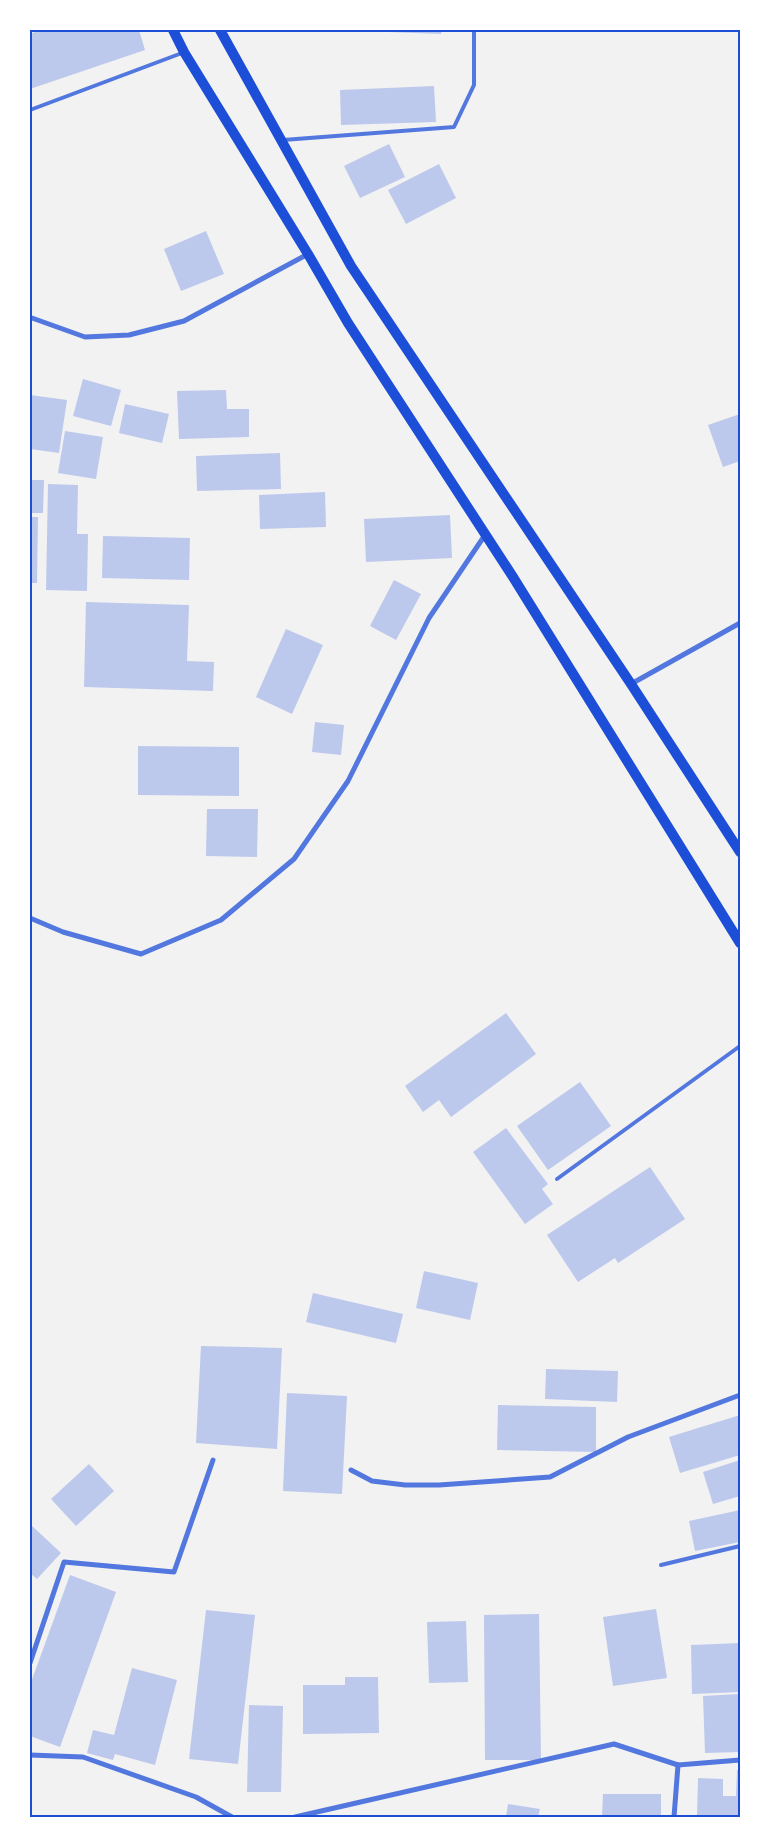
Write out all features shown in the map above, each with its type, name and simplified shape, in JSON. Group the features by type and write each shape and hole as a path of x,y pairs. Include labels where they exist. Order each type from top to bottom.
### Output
{"main road":[{"path":"173,30 184,52 308,254 348,323 513,577 740,943"},
{"path":"220,30 351,266 631,684 740,852"}],"street":[{"path":"32,318 85,337 129,335 184,321 308,254"},
{"path":"30,918 63,932 140,954 221,920 294,859 348,781 429,618 485,535"},
{"path":"631,684 740,623"},
{"path":"351,1470 372,1481 405,1485 439,1485 550,1477 628,1438 740,1395"},
{"path":"30,1663 64,1562 174,1572 213,1460"},
{"path":"295,1817 614,1744 678,1765 740,1760"},
{"path":"30,1756 82,1757 196,1797 232,1817"},
{"path":"674,1817 678,1765"}],"lane":[{"path":"281,140 454,127 474,85 474,30"},
{"path":"30,110 184,52"},
{"path":"557,1179 740,1046"},
{"path":"661,1565 740,1546"}],"building":[{"path":"40,30 139,30 145,50 30,89 30,34"},
{"path":"389,30 442,30 441,34 388,32"},
{"path":"434,86 436,122 341,125 340,90"},
{"path":"389,144 405,177 360,198 344,166"},
{"path":"439,164 456,198 406,224 388,190"},
{"path":"206,231 224,274 181,291 164,249"},
{"path":"83,379 121,390 111,426 73,416"},
{"path":"226,390 227,409 249,409 249,437 179,439 177,391"},
{"path":"30,395 67,400 59,453 30,449"},
{"path":"125,404 169,414 162,443 119,433"},
{"path":"740,414 740,461 723,467 708,425"},
{"path":"65,431 103,437 96,479 58,473"},
{"path":"280,453 281,489 197,491 196,456"},
{"path":"30,480 44,480 43,513 30,513"},
{"path":"48,484 78,485 77,534 88,534 87,591 46,590"},
{"path":"325,492 326,527 260,529 259,495"},
{"path":"450,515 452,558 366,562 364,519"},
{"path":"30,517 38,517 37,583 30,583"},
{"path":"103,536 190,538 189,580 102,578"},
{"path":"394,580 421,594 396,640 370,626"},
{"path":"86,602 189,605 187,661 214,662 213,691 84,687"},
{"path":"286,629 323,645 292,714 256,697"},
{"path":"315,722 344,725 341,755 312,752"},
{"path":"138,746 239,747 239,796 138,795"},
{"path":"207,809 258,809 257,857 206,856"},
{"path":"506,1013 536,1054 451,1117 439,1100 423,1112 405,1086"},
{"path":"580,1082 611,1126 548,1170 517,1126"},
{"path":"506,1128 548,1184 542,1189 553,1204 525,1224 473,1152"},
{"path":"650,1167 685,1219 618,1263 615,1258 578,1282 547,1235"},
{"path":"424,1271 478,1283 470,1320 416,1308"},
{"path":"313,1293 403,1314 396,1343 306,1322"},
{"path":"201,1346 282,1348 277,1449 196,1443"},
{"path":"546,1369 618,1371 617,1402 545,1399"},
{"path":"287,1393 347,1396 342,1494 283,1491"},
{"path":"498,1405 596,1407 596,1452 497,1450"},
{"path":"740,1415 740,1455 680,1473 669,1437"},
{"path":"740,1460 740,1496 713,1504 703,1472"},
{"path":"89,1464 114,1491 76,1526 51,1499"},
{"path":"740,1510 740,1542 695,1551 689,1521"},
{"path":"30,1524 61,1553 37,1579 30,1573"},
{"path":"70,1575 116,1592 60,1747 30,1736 30,1685"},
{"path":"656,1609 667,1678 613,1686 603,1617"},
{"path":"206,1610 255,1615 238,1764 189,1759"},
{"path":"539,1614 541,1760 485,1760 484,1615"},
{"path":"466,1621 468,1682 429,1683 427,1622"},
{"path":"740,1643 740,1692 692,1694 691,1645"},
{"path":"132,1668 177,1680 155,1765 115,1754 113,1760 87,1753 93,1730 114,1735"},
{"path":"345,1677 378,1677 379,1733 303,1734 303,1685 345,1685"},
{"path":"740,1694 740,1752 705,1753 703,1696"},
{"path":"249,1705 283,1706 281,1792 247,1792"},
{"path":"737,1770 740,1770 740,1817 697,1817 698,1778 723,1779 723,1796 736,1796"},
{"path":"603,1794 661,1794 661,1817 602,1817"},
{"path":"508,1804 540,1809 538,1817 506,1817"}]}
